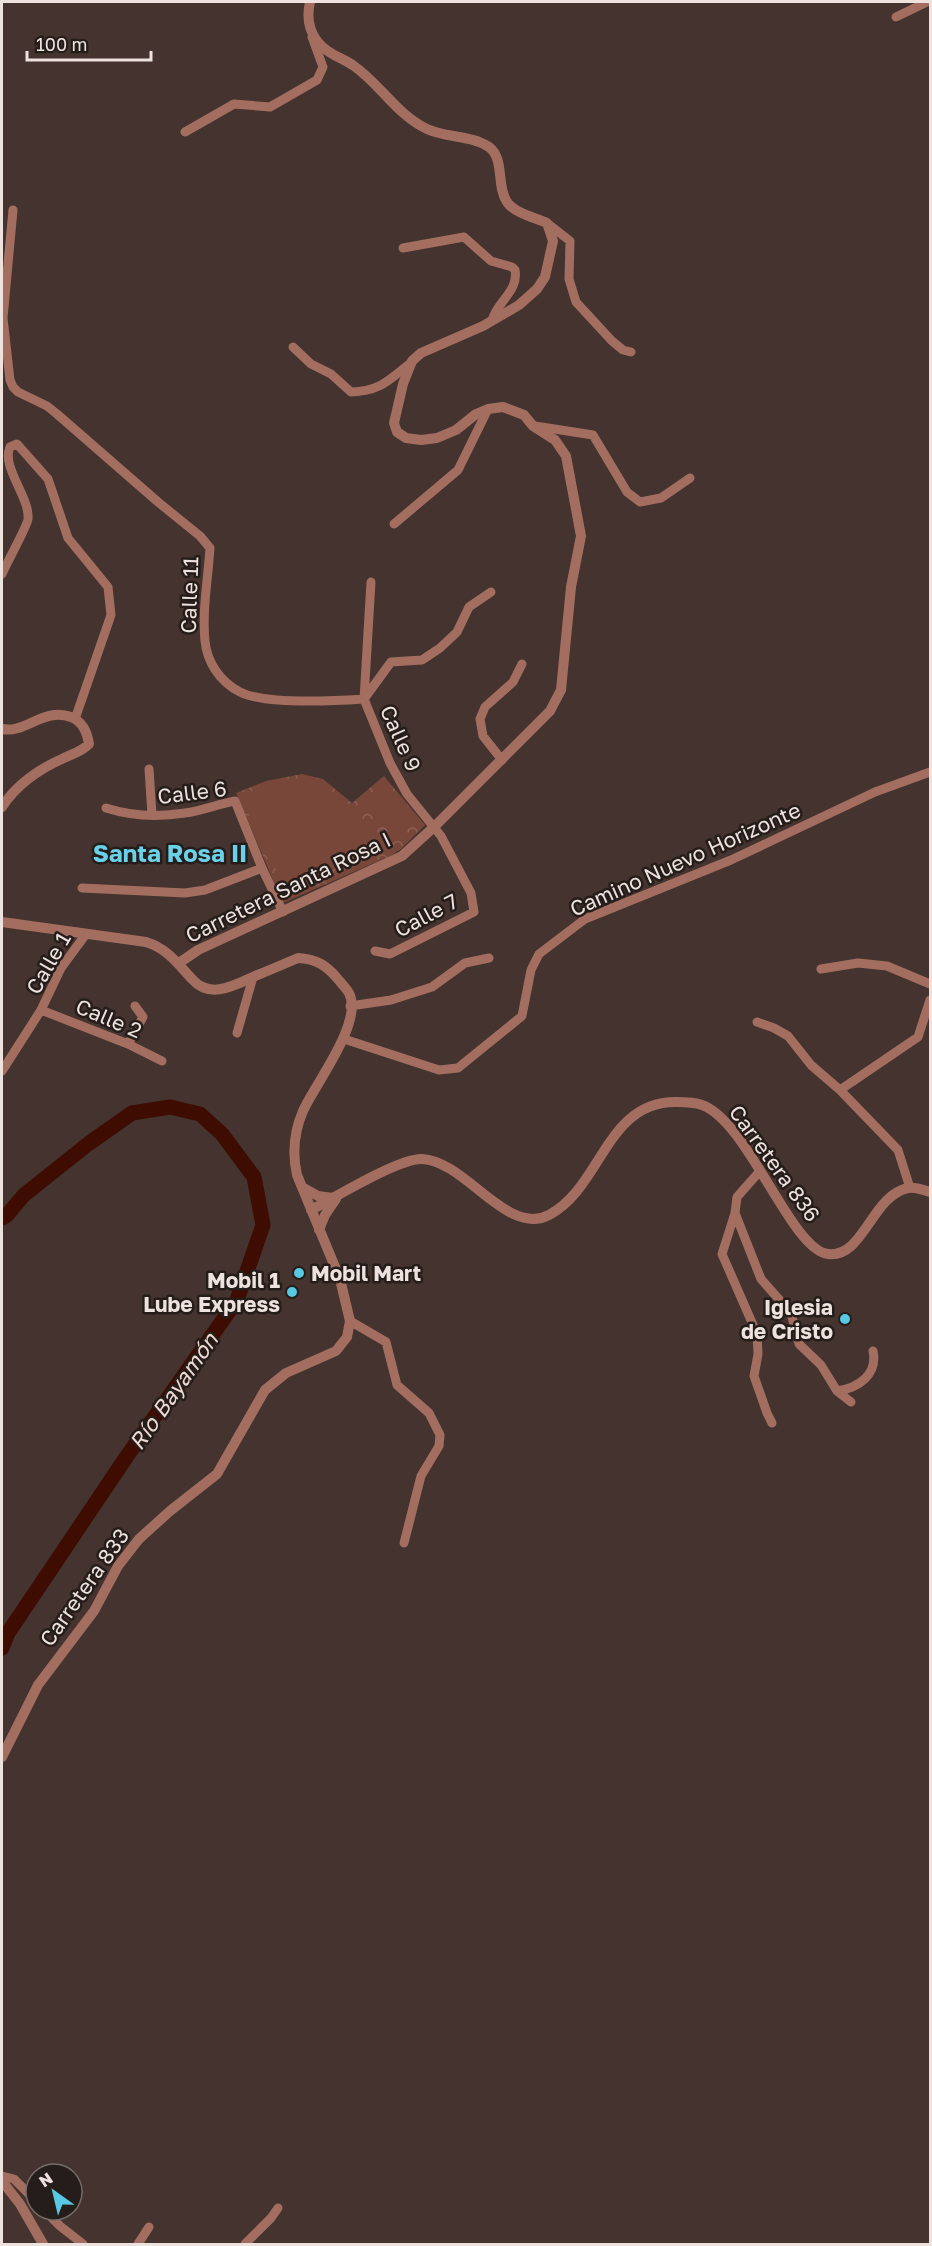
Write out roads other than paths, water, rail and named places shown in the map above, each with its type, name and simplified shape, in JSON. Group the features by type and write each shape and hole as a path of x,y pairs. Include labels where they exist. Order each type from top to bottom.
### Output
{"street":[{"path":"185,132 234,104 270,107 316,80 323,67 308,29 310,2"},
{"path":"896,17 927,2"},
{"path":"309,24 316,40 326,51 355,67 400,111 428,130 476,141 490,148 499,164 500,184 507,203 547,223 570,241 569,279 576,302 612,341 623,350 631,352"},
{"name":"Calle 11","path":"13,210 3,318 6,360 13,387 57,414 200,536 210,548 203,611 205,643 216,672 225,682 240,692 256,697 318,702 364,699"},
{"path":"293,347 311,364 331,374 351,392 369,391 380,387 421,352 492,321 519,305 537,289 545,277 553,241 547,223"},
{"path":"403,248 464,237 490,261 516,270 515,285 495,311 492,321"},
{"path":"412,361 399,396 394,423 397,432 406,438 421,440 437,438 456,430 476,414 488,409"},
{"name":"Carretera Santa Rosa I","path":"178,963 198,950 402,856 550,711 561,690 571,587 581,536 566,456 555,440 533,426 524,415 503,407 488,409"},
{"path":"394,524 458,470 488,409"},
{"path":"533,426 593,435 627,492 640,502 661,498 690,478"},
{"path":"2,574 28,519 23,497 7,456 10,447 17,444 48,479 68,538 108,587 111,601 111,615 75,719"},
{"name":"Calle 9","path":"371,582 364,699 396,774 414,804 434,827"},
{"path":"364,699 391,662 422,660 440,648 457,632 469,607 491,592"},
{"path":"502,760 483,736 480,718 485,707 513,682 522,664"},
{"path":"2,729 17,728 52,714 64,715 75,719 85,728 89,744 76,754 44,768 21,783 2,807"},
{"path":"149,769 152,815"},
{"name":"Camino Nuevo Horizonte","path":"344,1039 439,1070 458,1068 522,1016 531,970 540,954 585,919 731,860 875,792 930,772"},
{"name":"Calle 6","path":"106,808 123,813 152,815 187,813 235,801 262,868 283,912"},
{"name":"Calle 7","path":"375,951 390,954 474,912 471,893 434,827"},
{"path":"82,888 185,893 205,890 262,868"},
{"path":"2,922 157,945 178,963 194,982 210,990 231,987 298,958 310,959 327,966 350,994 350,1018 344,1039 303,1112 294,1142 293,1158 302,1187 340,1279 350,1321 386,1342 397,1385 429,1413 440,1435 440,1446 421,1476 404,1543"},
{"name":"Calle 1","path":"2,1071 41,1010 61,968 86,934"},
{"path":"350,1006 391,1000 432,987 465,963 489,958"},
{"path":"821,969 858,963 887,966 930,984"},
{"path":"237,1033 253,977"},
{"path":"840,1090 918,1037 930,1000"},
{"path":"128,1044 144,1017 135,1006"},
{"name":"Calle 2","path":"41,1010 128,1044 162,1061"},
{"path":"757,1022 788,1036 811,1065 840,1090 898,1150 910,1188 930,1192"},
{"name":"Carretera 836","path":"311,1210 399,1164 421,1159 440,1162 457,1172 510,1213 528,1219 547,1216 572,1199 622,1124 640,1110 660,1103 672,1102 700,1104 715,1111 731,1129 802,1236 825,1254 845,1251 853,1246 881,1205 895,1194 910,1188"},
{"path":"760,1171 737,1197 735,1212 722,1254 757,1334 758,1354 754,1376 772,1422"},
{"path":"302,1187 318,1196 336,1197"},
{"path":"319,1230 336,1197"},
{"path":"735,1212 761,1279 791,1313 798,1344 821,1365 837,1391 851,1402"},
{"name":"Carretera 833","path":"2,1757 38,1685 94,1611 118,1566 139,1539 217,1474 265,1390 286,1373 336,1351 347,1337 350,1321"},
{"path":"837,1391 851,1389 868,1376 873,1365 873,1351"},
{"path":"2,2176 14,2179 24,2189"},
{"path":"2,2181 20,2204 43,2244"},
{"path":"245,2244 278,2208"},
{"path":"56,2222 83,2244"},
{"path":"138,2244 149,2227"}],"waterway":[{"name":"Río Bayamón","path":"2,1218 24,1195 88,1144 132,1113 170,1107 200,1114 222,1134 254,1177 263,1225 237,1300 127,1456 8,1633 2,1648"}],"place":[{"name":"Mobil Mart","path":"299,1273"},
{"name":"Mobil 1 Lube Express","path":"292,1292"},
{"name":"Iglesia de Cristo","path":"845,1319"}],"district":[{"name":"Santa Rosa II","path":"170,852"}]}
